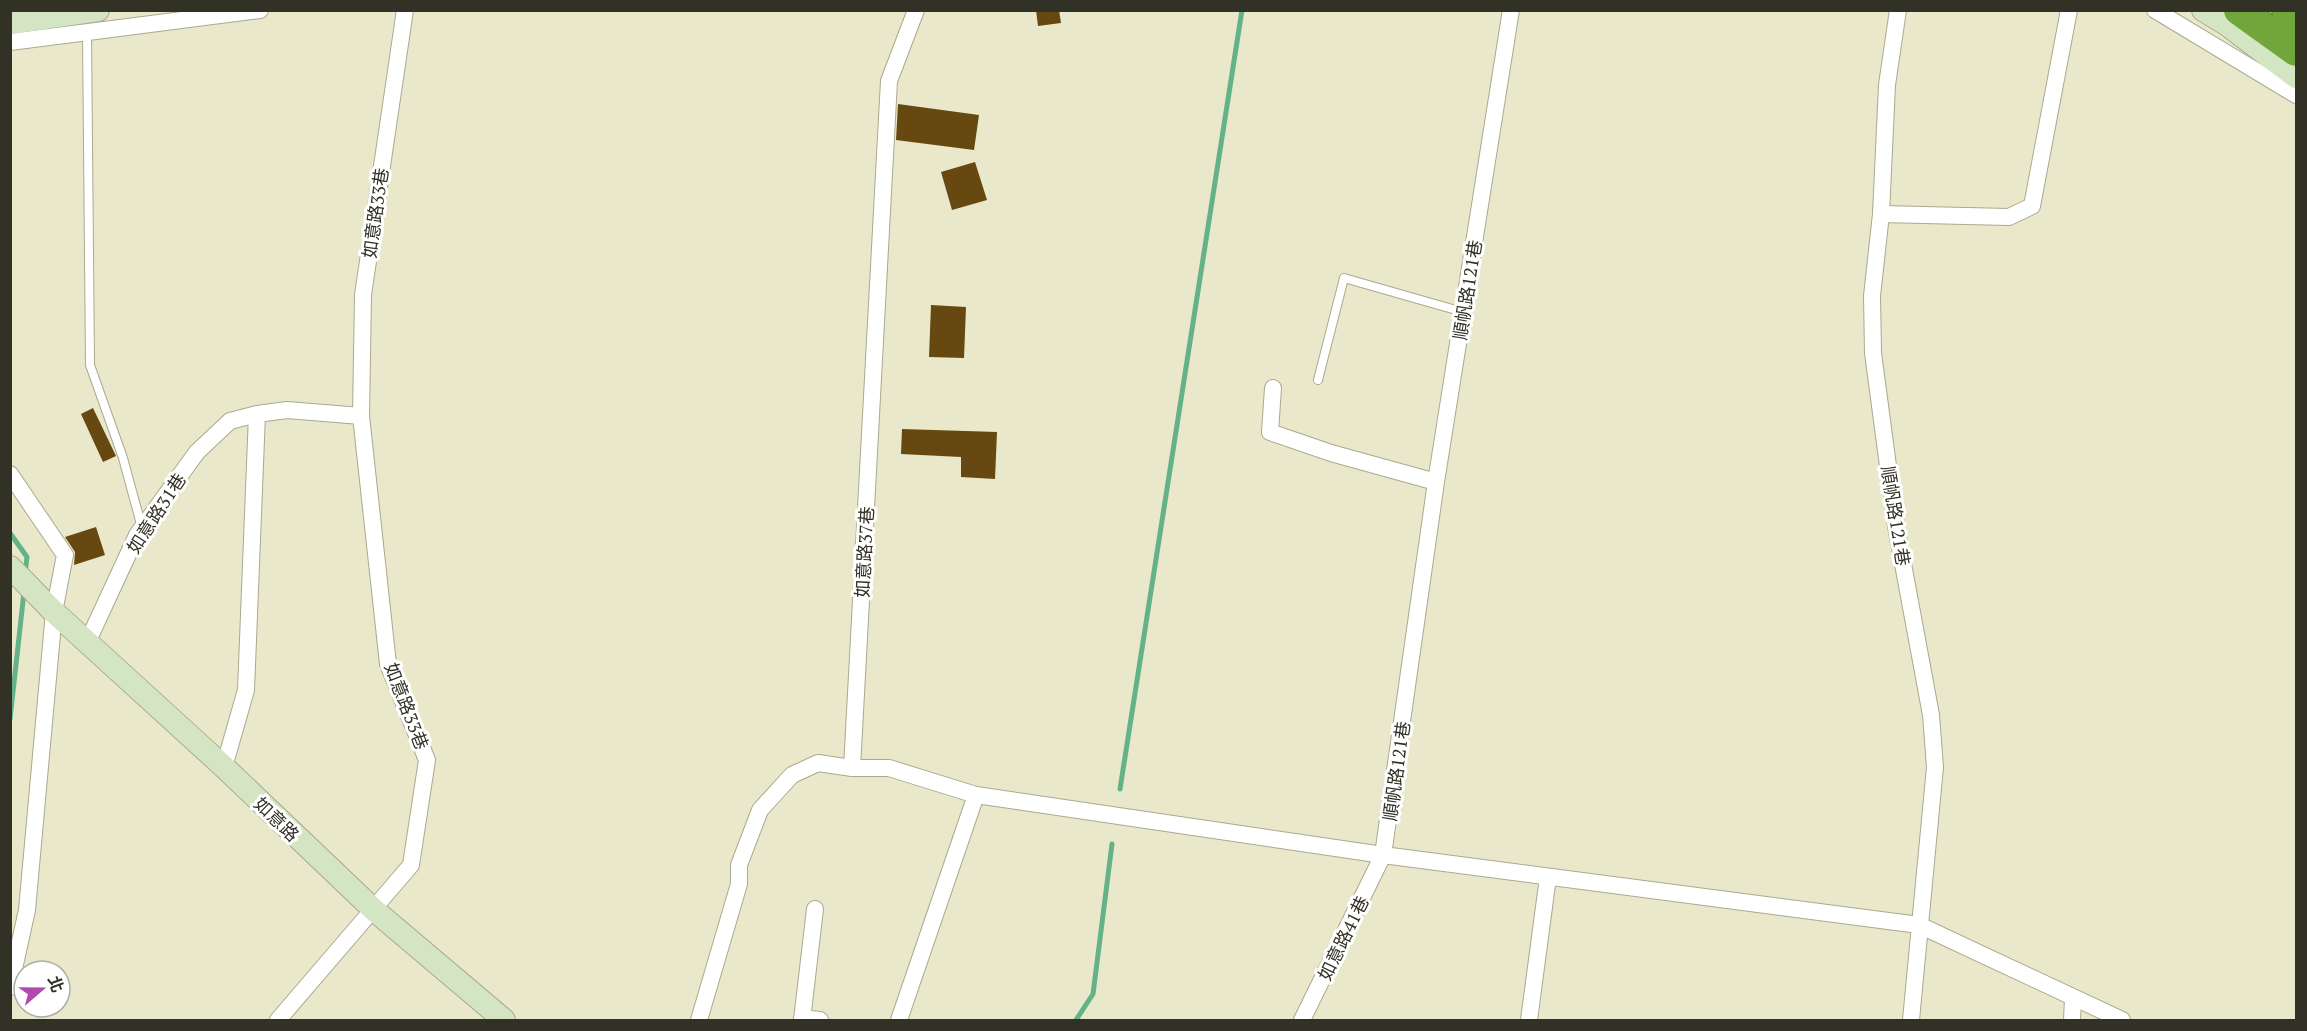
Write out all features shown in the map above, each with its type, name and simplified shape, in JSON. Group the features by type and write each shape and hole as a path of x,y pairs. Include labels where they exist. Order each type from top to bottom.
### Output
{"highway":[{"path":"2239,10 2296,51"},
{"path":"2287,10 2296,17"}],"street":[{"path":"10,23 98,10"},
{"path":"10,42 260,10"},
{"name":"如意路33巷","path":"278,1020 411,866 427,760 388,664 361,416 363,295 405,10"},
{"name":"如意路37巷","path":"852,768 889,81 916,10"},
{"name":"順帆路121巷","path":"1383,855 1436,482 1510,10"},
{"name":"順帆路121巷","path":"1898,10 1887,85 1881,214 1872,296 1873,353 1896,526 1931,715 1935,767 1911,1020"},
{"path":"1881,214 2009,217 2032,206 2069,10"},
{"path":"2155,10 2296,95"},
{"path":"2203,10 2226,24 2296,77"},
{"path":"1273,388 1270,432 1331,453 1436,482"},
{"path":"224,767 246,690 257,414 287,410 361,416"},
{"name":"如意路31巷","path":"87,643 142,529 196,452 230,421 257,414"},
{"path":"10,474 65,555 54,612 27,910 10,987"},
{"name":"如意路","path":"11,571 224,767 374,910 504,1020"},
{"path":"699,1020 739,884 739,865 760,810 792,775 818,763 852,768 889,768 976,795 1383,855 1920,925 2073,999 2122,1020"},
{"path":"899,1020 976,795"},
{"name":"如意路41巷","path":"1302,1020 1383,855"},
{"path":"1529,1020 1548,877"},
{"path":"816,909 802,1019 820,1020"},
{"path":"2072,1020 2073,999"}],"lane":[{"path":"87,33 90,365 123,458 142,529"},
{"path":"1318,380 1344,278 1464,312"}],"building":[{"path":"1036,10 1059,10 1061,23 1038,26"},
{"path":"898,104 979,115 974,150 896,140"},
{"path":"975,162 987,200 952,210 941,172"},
{"path":"931,305 966,307 964,358 929,357"},
{"path":"93,408 116,456 103,462 81,414"},
{"path":"902,429 997,432 995,479 961,477 961,457 901,454"},
{"path":"96,527 105,555 74,565 75,552 65,537"}],"waterway":[{"path":"1120,789 1242,10"},
{"path":"10,533 27,557 25,574"},
{"path":"10,719 24,592"},
{"path":"1076,1020 1093,994 1112,844"}]}
